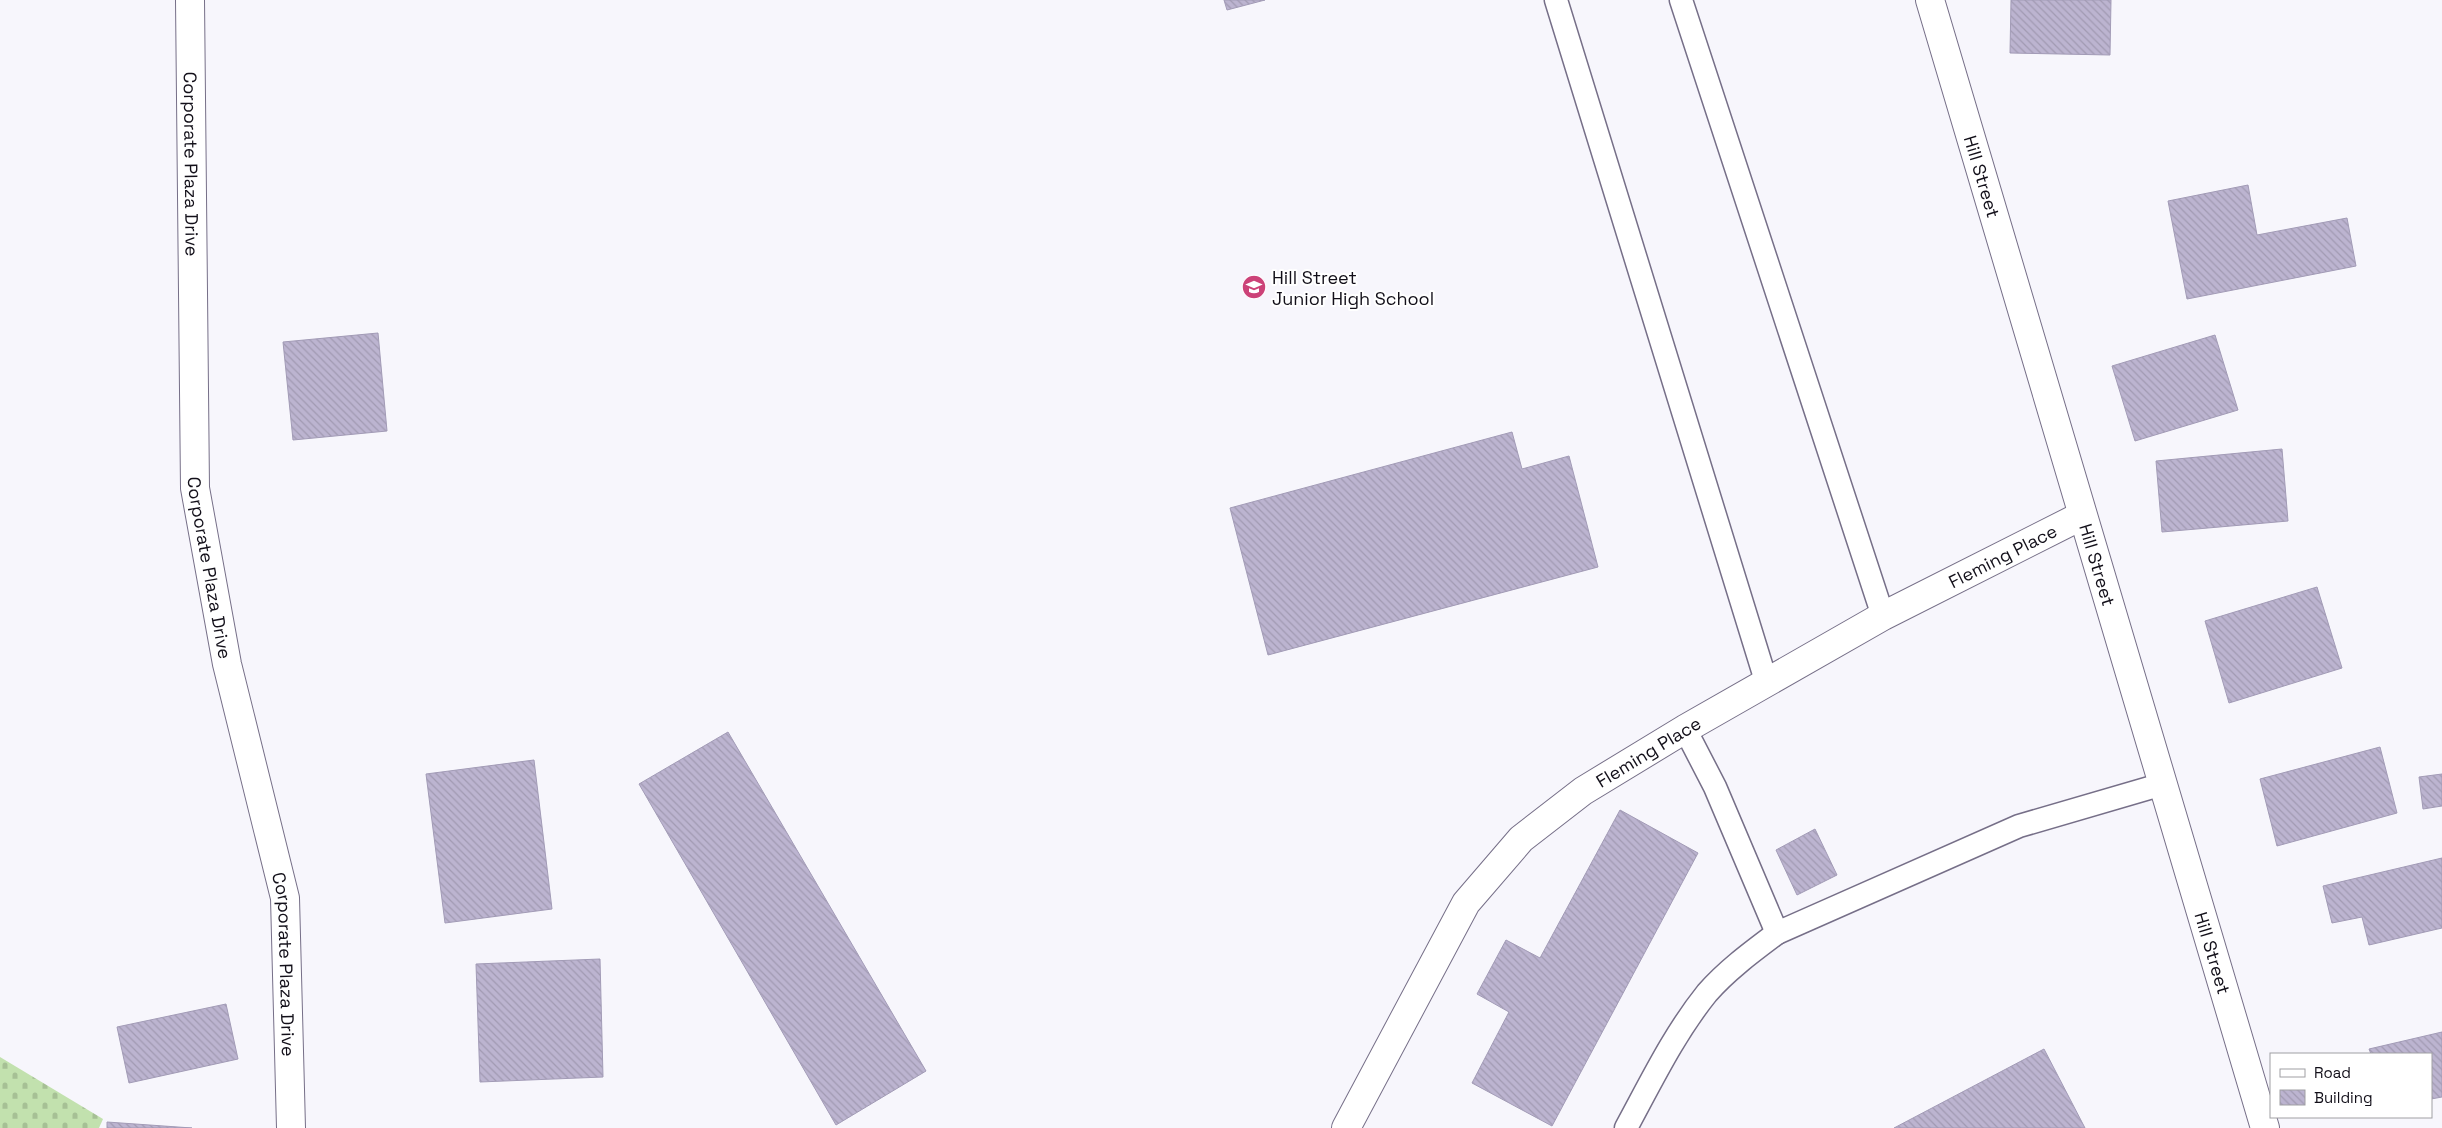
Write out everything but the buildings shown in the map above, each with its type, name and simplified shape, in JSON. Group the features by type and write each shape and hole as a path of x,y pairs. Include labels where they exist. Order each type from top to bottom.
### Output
{"street":[{"name":"Corporate Plaza Drive","path":"190,0 195,488 227,664 285,898 291,1128"},
{"name":"Hill Street","path":"1930,0 2081,516 2265,1128"},
{"name":"Fleming Place","path":"1346,1128 1466,903 1521,839 1583,791 1685,729 1767,684 1883,616 2081,516"}],"lane":[{"path":"1556,0 1767,684"},
{"path":"1681,0 1883,616"},
{"path":"1685,729 1715,788 1777,933"},
{"path":"1626,1128 1683,1027 1708,992 1745,956 1777,933 2019,826 2163,784"}],"green space":[{"path":"0,1057 103,1119 99,1128 0,1128"}],"place":[{"name":"Hill Street Junior High School","path":"1254,287"}]}
